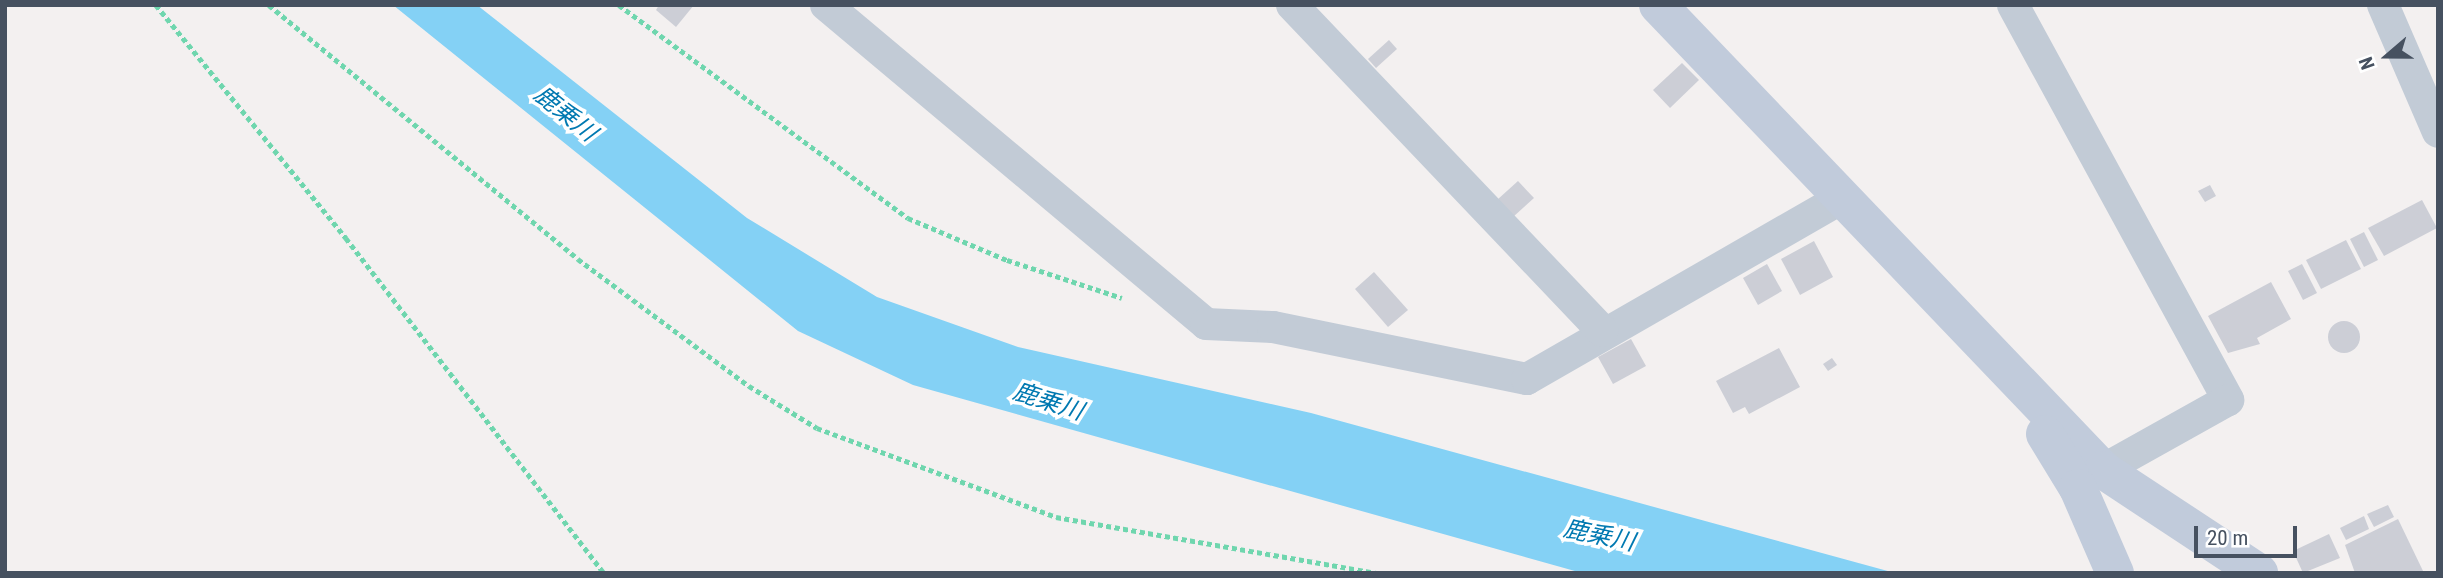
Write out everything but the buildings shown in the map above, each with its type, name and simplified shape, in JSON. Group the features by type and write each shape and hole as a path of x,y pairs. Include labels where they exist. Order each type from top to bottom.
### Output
{"street":[{"path":"826,5 1206,324 1273,327 1527,379 1602,331 1840,199"},
{"path":"1292,5 1602,331"},
{"path":"1658,5 1840,199 2102,470 2259,573"},
{"path":"2013,5 2228,400 2102,470"},
{"path":"2383,5 2438,132"},
{"path":"2009,375 2078,488 2115,573"}],"path":[{"path":"156,5 346,238 604,573"},
{"path":"269,5 588,267 749,386 817,428 1056,517 1376,573"},
{"path":"619,5 908,218 1007,260 1131,300"}],"water":[{"name":"鹿乗川","path":"393,5 477,5 747,218 877,297 1018,347 1311,413 1895,573 1582,573 913,385 798,331"}]}
